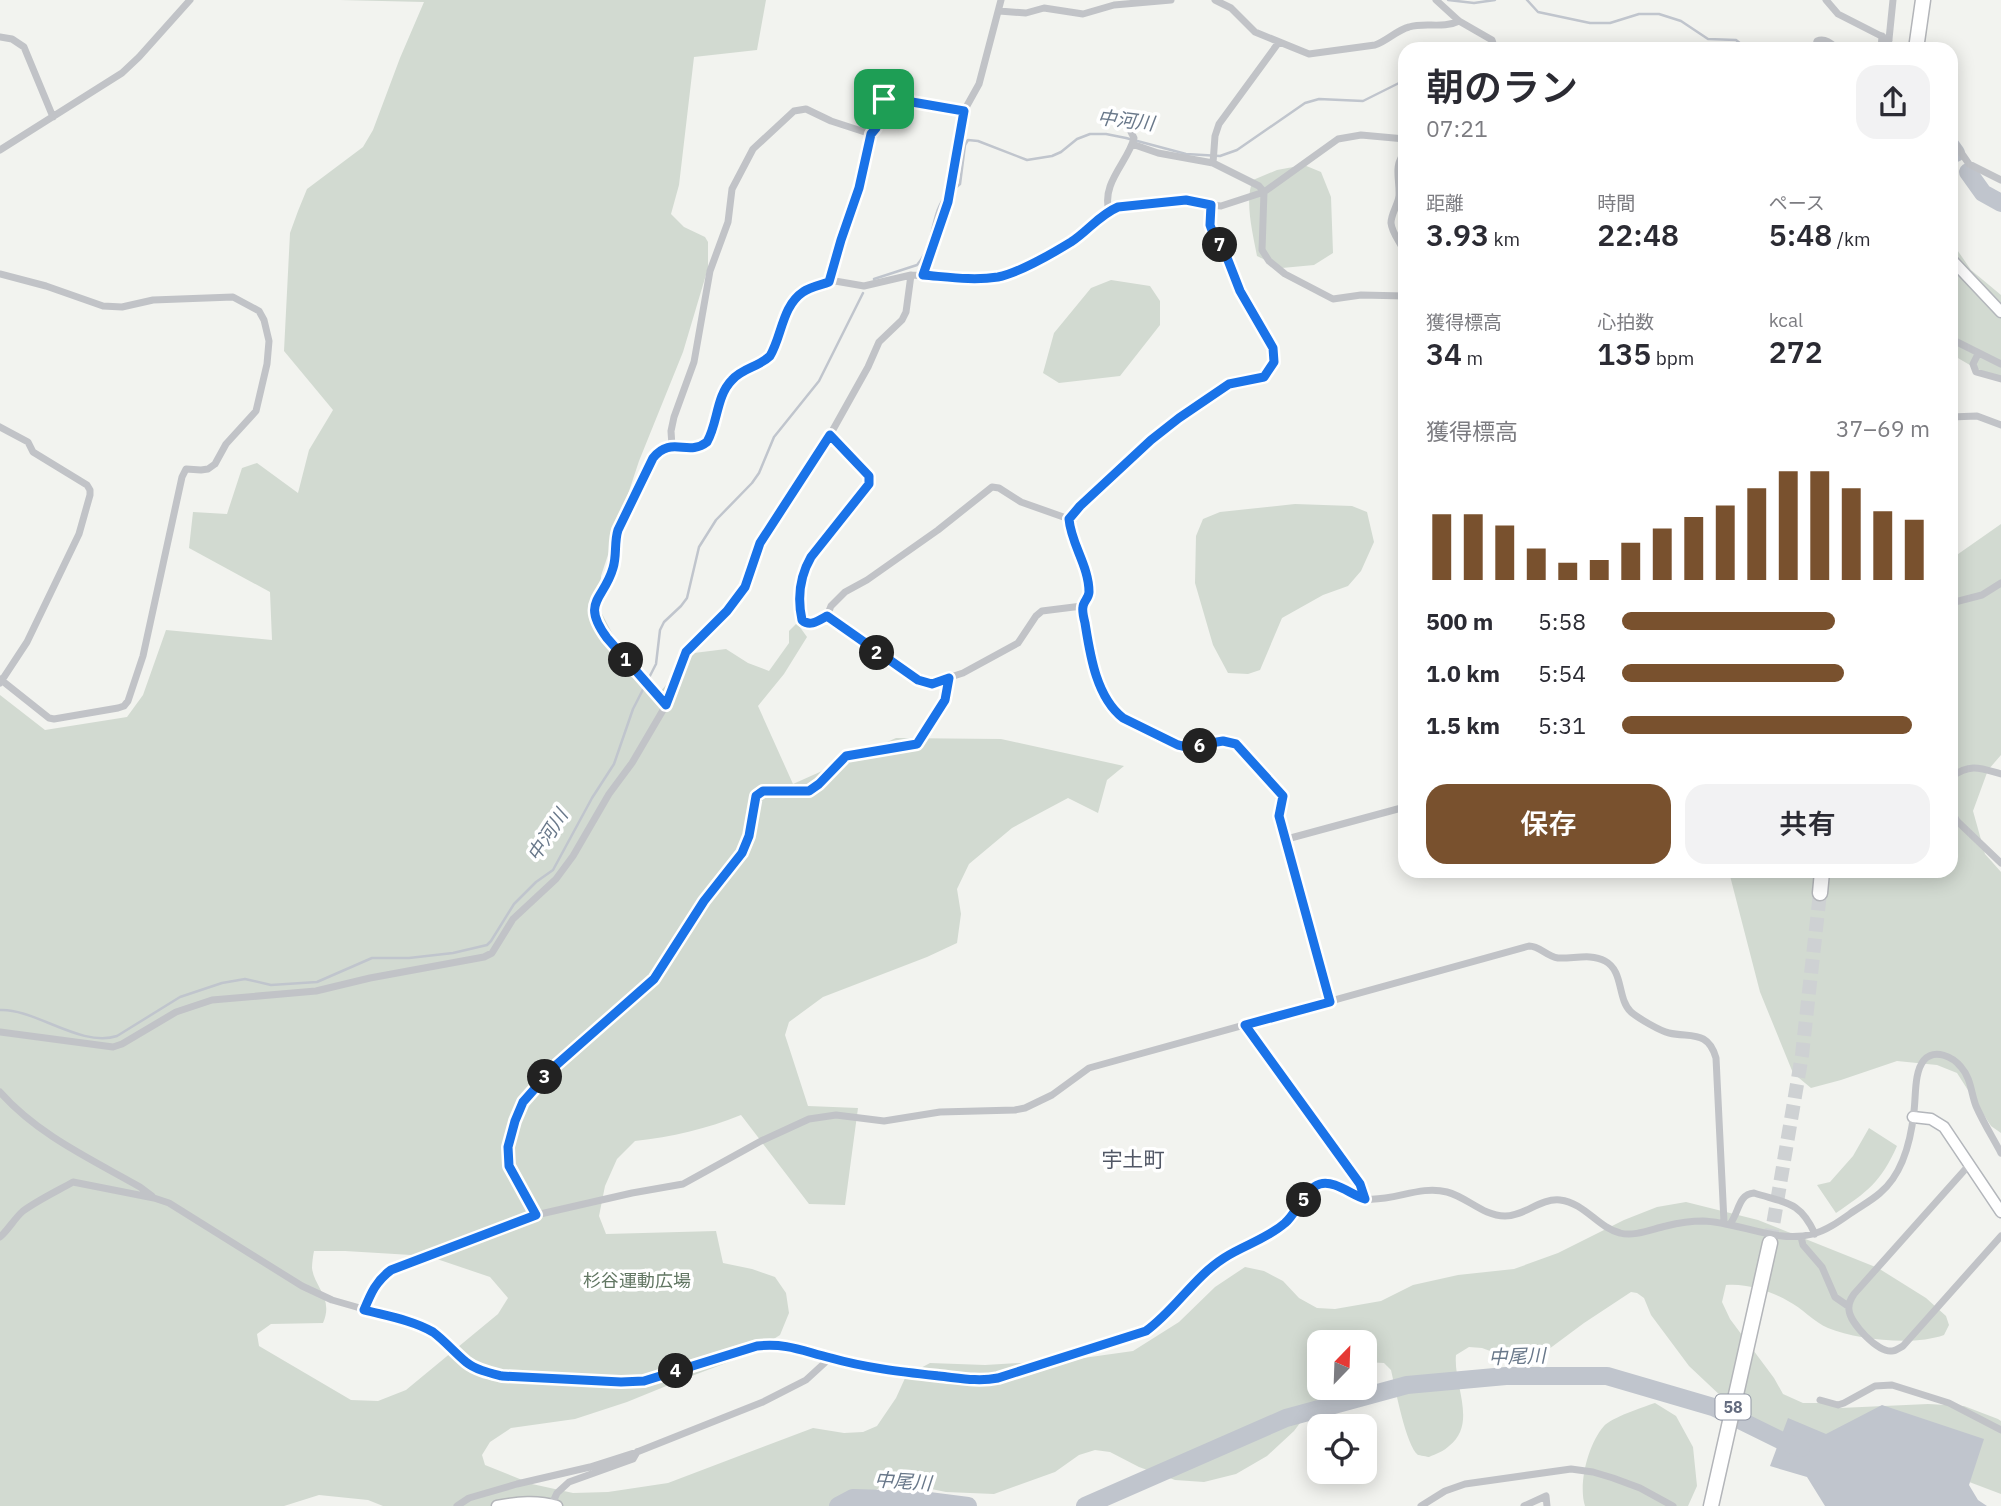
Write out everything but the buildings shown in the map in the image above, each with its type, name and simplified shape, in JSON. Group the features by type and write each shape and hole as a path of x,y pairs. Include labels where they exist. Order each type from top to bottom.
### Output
{"highway":[{"path":"1917,42 1923,0"},
{"path":"1820,894 1821,878"},
{"name":"58","path":"1711,1506 1770,1243"}],"street":[{"path":"0,150 122,73 190,0"},
{"path":"923,275 950,193 964,111 979,84 1001,0"},
{"path":"999,10 1027,13 1044,8 1083,14 1114,5 1171,0"},
{"path":"1215,0 1231,8 1255,32 1309,54 1375,46 1410,26 1445,25 1459,21"},
{"path":"1436,0 1459,21 1493,42"},
{"path":"1826,0 1838,14 1886,38"},
{"path":"1884,42 1892,0"},
{"path":"0,37 12,39 24,47 53,117"},
{"path":"1886,38 1887,42"},
{"path":"1213,158 1219,124 1279,42"},
{"path":"829,282 859,188 871,134 876,128 884,99 964,111"},
{"path":"672,446 674,417 697,351 710,271 728,222 732,189 747,157 762,139 794,111 800,109 871,134"},
{"path":"666,705 600,629 594,612 595,604 615,564 615,539 653,458 661,450 672,446 696,448 707,442 727,385 740,372 770,356 787,311 796,298 808,289 829,282 864,286 911,275 975,279 998,277 1012,273 1072,241 1109,211 1118,207 1186,200 1221,206 1264,192 1338,139 1361,135 1398,138"},
{"path":"1109,211 1107,205 1113,178 1133,139 1158,153 1213,158 1256,184 1264,192 1262,250 1269,261 1285,274 1333,299 1361,295 1398,296"},
{"path":"1958,148 1969,164 2001,180"},
{"path":"1958,162 1965,158"},
{"path":"1398,162 1398,187"},
{"path":"1398,198 1391,221 1398,240"},
{"path":"1211,205 1210,225 1214,236 1226,255 1240,291 1273,348 1274,362 1264,377 1229,384 1151,440 1080,506 1069,519 1070,533 1083,564 1089,592 1082,606 1090,651 1101,686 1115,712 1178,745 1193,747 1223,741 1236,744 1280,792 1283,800 1279,816 1330,1002"},
{"path":"1958,266 2001,312"},
{"path":"0,274 46,286 103,306 122,307 153,300 233,297 259,311 264,320 269,341 256,411 226,444 215,464 208,469 186,469 143,656 124,706 49,718 1,681 27,642 79,534 90,495 87,485 33,452 28,442 0,427"},
{"path":"0,1032 113,1047 176,1012 212,1000 316,991 484,957 492,953 513,919 562,872 666,705 686,652 727,611 745,587 760,543 830,435 868,367 878,342 902,320 906,312 911,275"},
{"path":"1958,343 2001,364"},
{"path":"1979,354 1973,364 1976,372 2001,379"},
{"path":"1958,417 1977,416 2001,425"},
{"path":"830,435 870,480 804,569 800,583 802,620 806,623 812,624 827,616 831,606 845,592 867,580 938,530 992,487 999,488 1021,502 1069,519"},
{"path":"1958,601 1982,594 2001,583"},
{"path":"827,616 918,680 932,684 963,673 1018,643 1042,611 1082,606"},
{"path":"536,1215 509,1166 508,1147 523,1102 554,1067 663,968 704,901 742,853 749,836 756,796 763,791 809,791 846,756 917,744 945,700 949,678"},
{"path":"1958,772 1968,767 2001,774"},
{"path":"1287,839 1398,809"},
{"path":"1958,822 2001,863"},
{"path":"364,1310 373,1288 380,1278 391,1270 536,1215 683,1184 761,1141 809,1119 835,1115 884,1121 940,1112 1025,1108 1052,1095 1089,1068 1528,946 1536,946 1557,958 1603,959 1614,968 1631,1012 1664,1031 1697,1036 1714,1050 1727,1223"},
{"path":"1245,1025 1360,1184 1365,1199"},
{"path":"0,1237 26,1209 73,1182 154,1198 181,1209 302,1286 332,1300 429,1330 473,1366 502,1376 644,1381 771,1344 797,1347 830,1358 914,1373 981,1380 1016,1373 1146,1331 1208,1271 1224,1258 1273,1233 1288,1221 1316,1186 1324,1183 1365,1199 1439,1190 1454,1194 1483,1211 1505,1216 1544,1202 1561,1200 1578,1205 1611,1230 1621,1234 1700,1221 1727,1223 1746,1229 1801,1237 1815,1234 1842,1219 1880,1194 1889,1184 1902,1161 1913,1117 1919,1069 1928,1056 1944,1055 1960,1065 1966,1073 1976,1106 2001,1153"},
{"path":"0,1092 52,1138 140,1187 154,1198"},
{"path":"1913,1117 1931,1119 1944,1127 2001,1212"},
{"path":"1848,1306 1858,1289 1970,1164"},
{"path":"1727,1223 1736,1217 1743,1197 1754,1193 1799,1209 1809,1220 1815,1234"},
{"path":"1801,1237 1803,1245 1826,1273 1835,1297 1848,1306 1855,1325 1881,1349 1892,1351 1903,1346 2001,1236"},
{"path":"457,1506 469,1498 590,1468 637,1452 763,1402 806,1380 830,1358"},
{"path":"1820,1400 1838,1405 1875,1385 1892,1385 1949,1403 2001,1430"},
{"path":"497,1506 516,1502 555,1505 557,1493 569,1482 633,1459 637,1452"},
{"path":"1421,1506 1445,1491 1465,1483 1571,1469 1614,1478 1640,1488 1673,1506"},
{"path":"1524,1506 1546,1496 1547,1506"}],"green space":[{"name":"杉谷運動広場","path":"340,0 766,0 757,50 694,57 679,185 671,214 684,227 705,237 708,242 708,268 683,352 639,461 601,576 601,612 638,682 660,692 694,653 726,649 748,663 769,671 789,643 789,631 797,623 807,637 784,674 758,706 793,784 896,738 1001,739 1124,766 1107,780 1098,813 1068,798 1012,828 969,864 957,889 961,914 957,943 823,997 789,1022 785,1035 808,1106 858,1108 845,1205 809,1204 741,1115 689,1132 635,1141 617,1159 605,1186 599,1216 606,1234 716,1231 723,1263 775,1277 786,1293 789,1313 780,1335 750,1354 627,1402 575,1419 511,1428 490,1442 482,1455 485,1465 532,1484 573,1493 608,1492 668,1483 813,1428 844,1433 863,1432 877,1426 896,1398 906,1376 930,1363 985,1365 1069,1360 1133,1351 1179,1322 1215,1287 1245,1267 1264,1271 1283,1281 1299,1298 1317,1308 1335,1309 1381,1301 1413,1285 1458,1275 1514,1269 1558,1253 1624,1220 1657,1207 1686,1202 1758,1220 1878,1268 1926,1298 1946,1316 1949,1325 1944,1335 1917,1340 1886,1340 1855,1336 1828,1328 1781,1297 1750,1287 1726,1285 1722,1302 1730,1319 1783,1394 1803,1403 1826,1403 1840,1408 1928,1404 1964,1406 2001,1421 2001,1494 1964,1480 1811,1469 1758,1431 1689,1366 1651,1315 1644,1298 1631,1292 1549,1349 1528,1359 1512,1359 1482,1348 1469,1347 1456,1355 1462,1427 1458,1437 1449,1446 1429,1457 1418,1455 1409,1440 1391,1370 1384,1363 1377,1363 1377,1330 1307,1330 1307,1400 1317,1400 1294,1431 1267,1456 1236,1474 1204,1482 1175,1480 1139,1467 1110,1452 1095,1450 1079,1455 1055,1472 994,1494 946,1492 897,1482 884,1485 855,1506 383,1506 368,1500 319,1495 284,1506 0,1506 0,695 45,730 127,717 143,695 166,630 272,640 270,592 189,548 193,512 227,514 242,468 257,463 298,493 309,450 333,410 284,351 290,233 307,189 363,147 373,130 424,2","holes":["314,1251 428,1256 490,1277 508,1298 498,1314 406,1390 378,1401 351,1400 259,1346 257,1334 271,1324 323,1323 326,1307 313,1275"]},
{"path":"1304,165 1321,172 1331,197 1333,253 1314,265 1282,268 1257,256 1250,217 1250,188 1253,180 1277,170"},
{"path":"1958,251 1971,270 2001,295 2001,379 1958,358"},
{"path":"1111,280 1150,286 1160,301 1160,325 1120,376 1059,383 1043,373 1054,333 1091,288"},
{"path":"1295,504 1352,506 1367,512 1374,542 1361,571 1348,586 1323,595 1282,618 1260,670 1248,674 1228,673 1213,645 1195,583 1196,536 1203,519 1220,512"},
{"path":"2001,524 2001,755 1988,770 1973,811 1985,854 2001,872 2001,1133 1991,1126 1957,1073 1937,1065 1897,1061 1811,1088 1793,1073 1760,992 1731,878 1958,878 1958,554"},
{"path":"1869,1128 1897,1146 1885,1169 1872,1185 1836,1213 1817,1185 1830,1182 1853,1156"},
{"path":"1655,1403 1676,1416 1693,1447 1697,1486 1688,1506 1585,1506 1583,1487 1586,1464 1598,1434 1613,1420"}],"shaded area":[{"path":"1882,1405 1984,1439 1969,1485 1978,1500 1987,1506 1825,1506 1807,1477 1770,1466 1788,1418 1826,1434"}],"waterway":[{"path":"1448,0 1474,3 1495,0"},
{"path":"1527,0 1538,12 1590,23 1610,23 1639,14 1659,14 1681,21 1708,39 1738,42"},
{"name":"中河川","path":"953,190 960,184 968,140 978,141 1027,160 1052,156 1077,139 1090,134 1126,138 1186,154 1220,156 1237,150 1305,103 1319,99 1363,101 1398,84"},
{"name":"中河川","path":"1968,172 1983,193 2001,203"},
{"name":"中河川","path":"874,279 917,265 927,248 938,210 947,194"},
{"name":"中河川","path":"0,1010 28,1015 73,1033 103,1038 117,1036 180,997 222,983 245,979 271,985 317,982 372,958 409,958 453,953 487,945 514,904 536,882 553,870 592,798 614,764 633,709 656,664 660,630 664,622 687,598 699,547 716,520 752,483 774,437 819,381 863,293"},
{"name":"中尾川","path":"1085,1506 1286,1418 1407,1385 1506,1376 1607,1376 1713,1407 1801,1448"},
{"name":"中尾川","path":"838,1506 853,1498 921,1500 968,1506"}],"tunnel":[{"path":"1770,1243 1802,1055 1820,893"}],"district":[{"name":"宇土町","path":"1133,1160"}],"route":[{"path":"884,99 964,111 948,202 923,275 975,279 1012,273 1072,241 1100,217 1118,207 1186,200 1211,205 1210,225 1214,236 1226,255 1240,291 1273,348 1274,362 1264,377 1229,384 1151,440 1080,506 1069,519 1070,533 1083,564 1089,592 1082,606 1090,651 1101,686 1115,712 1178,745 1193,747 1223,741 1236,744 1283,796 1279,816 1330,1002 1245,1025 1360,1184 1365,1199 1332,1184 1316,1186 1288,1221 1273,1233 1224,1258 1146,1331 989,1380 914,1373 830,1358 797,1347 771,1344 644,1381 502,1376 485,1372 466,1362 444,1340 429,1330 364,1310 373,1288 380,1278 391,1270 536,1215 509,1166 508,1147 523,1102 554,1067 663,968 704,901 742,853 749,836 756,796 763,791 809,791 846,756 917,744 945,700 949,678 932,684 918,680 827,616 812,624 802,620 800,583 804,569 870,480 830,435 760,543 745,587 727,611 686,652 666,705 600,629 594,612 597,597 615,564 615,539 618,530 653,458 666,447 689,449 707,442 727,385 740,372 770,356 787,311 796,298 808,289 829,282 859,188 871,134 876,128 884,99"}]}
